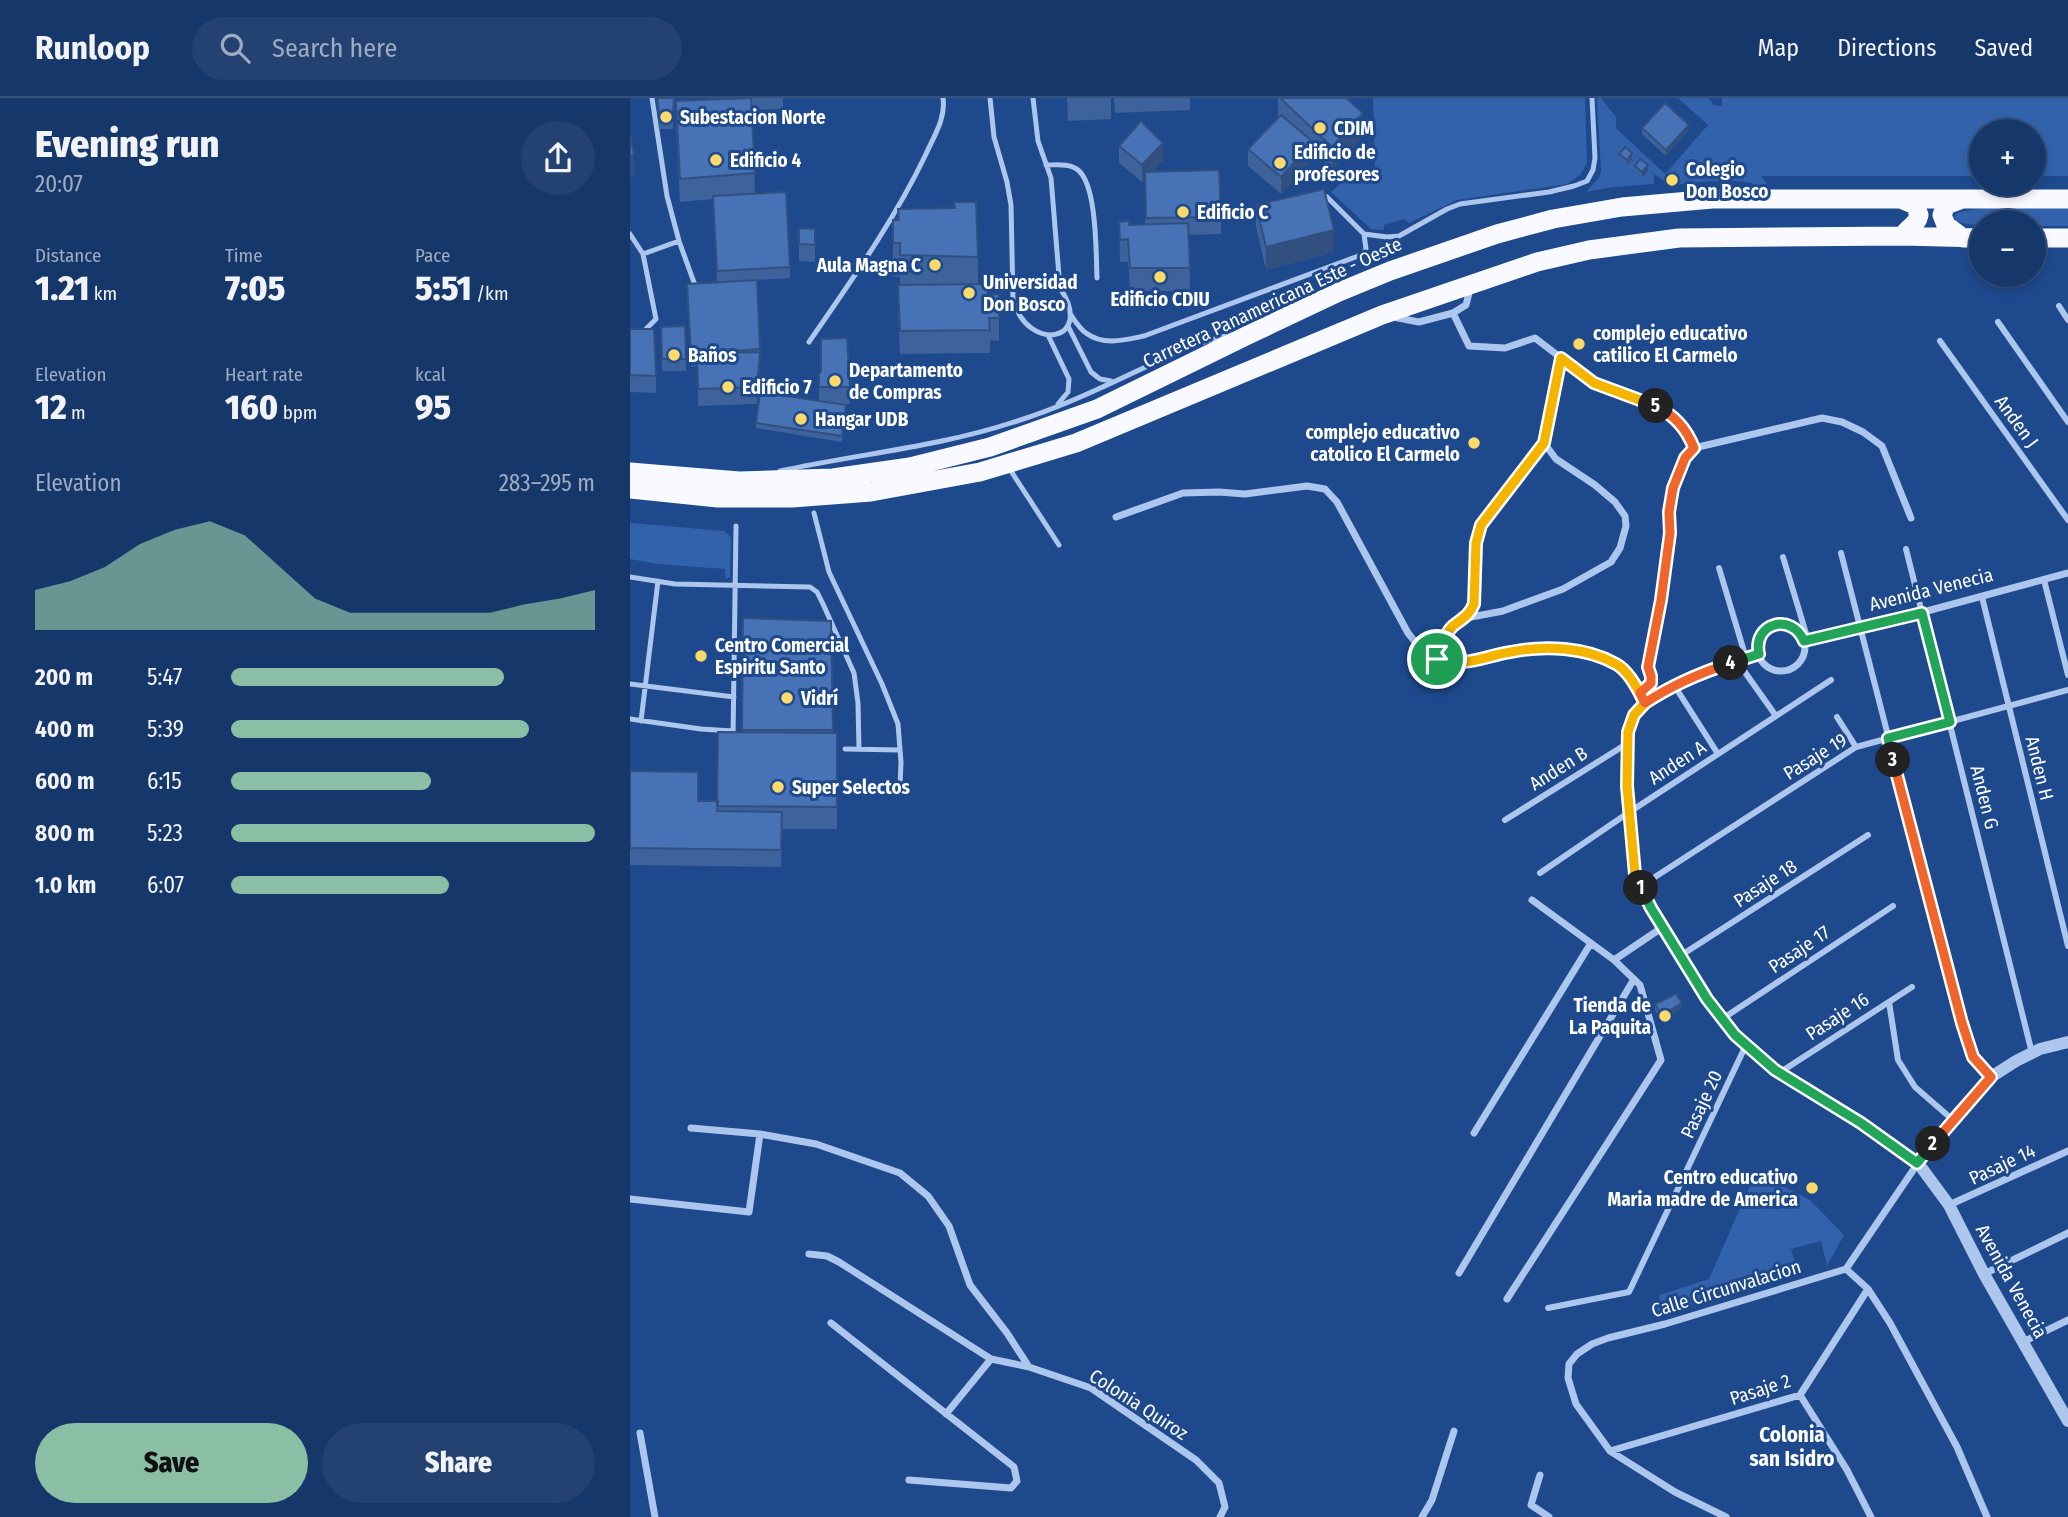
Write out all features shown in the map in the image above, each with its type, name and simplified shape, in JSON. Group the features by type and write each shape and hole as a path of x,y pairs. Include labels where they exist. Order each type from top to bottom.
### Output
{"highway":[{"path":"1899,199 1915,205 1919,215 1915,225 1905,231 1903,236"},
{"path":"1963,199 1946,205 1942,215 1946,225 1969,236"},
{"name":"Carretera Panamericana Este - Oeste","path":"630,472 739,481 844,477 910,467 990,447 1097,408 1339,292 1390,271 1497,234 1553,219 1685,200 2068,199"},
{"path":"630,489 718,498 822,496 895,489 980,472 1076,443 1382,315 1537,262 1589,250 1679,238 1969,238"},
{"path":"2046,238 2068,239"}],"street":[{"path":"1382,315 1419,322 1453,313 1466,305 1472,284"},
{"path":"2059,306 2068,320"},
{"path":"1453,313 1469,346 1505,348 1535,338 1594,383 1668,412 1686,429 1694,448"},
{"path":"1998,322 2068,422"},
{"name":"Anden J","path":"1940,341 2068,520"},
{"path":"1466,618 1474,604 1476,543 1481,525 1544,443 1561,358"},
{"path":"1640,693 1651,683 1648,667 1661,600 1673,488 1685,458 1694,448 1822,418 1842,422 1863,432 1882,446 1911,518"},
{"path":"1437,659 1451,627 1466,618 1503,611 1563,589 1611,562 1620,548 1626,526 1625,516 1615,502 1556,459 1544,443"},
{"path":"1116,517 1183,493 1245,494 1307,486 1325,489 1337,502 1408,633 1420,648 1437,659 1461,663 1544,648 1590,654 1618,665 1645,703"},
{"name":"Anden G","path":"1906,549 2032,1053"},
{"path":"1841,553 1962,1023 1973,1057 1991,1077"},
{"path":"1783,557 1806,640 1803,657 1791,669 1779,671 1764,664 1757,648 1760,637 1772,625 1794,627 1806,640"},
{"path":"1719,568 1745,658"},
{"name":"Avenida Venecia","path":"1806,640 1922,613 2068,573"},
{"path":"2044,580 2068,675"},
{"name":"Anden H","path":"1982,597 2068,946"},
{"path":"1759,654 1697,674 1674,685 1645,703 1634,715 1628,732 1627,786 1635,874 1680,956 1707,999 1735,1035 1779,1073 1861,1123 1917,1163"},
{"path":"1737,661 1776,716"},
{"name":"Anden A","path":"1540,873 1831,680"},
{"path":"1674,685 1718,754"},
{"name":"Pasaje 19","path":"1641,886 1856,747 2068,690"},
{"path":"1837,717 1856,747"},
{"name":"Anden B","path":"1505,820 1628,743"},
{"name":"Pasaje 18","path":"1680,956 1868,835"},
{"path":"1507,1299 1661,1060 1640,985 1614,960 1532,900"},
{"name":"Pasaje 17","path":"1722,1019 1893,906"},
{"path":"1614,960 1663,928"},
{"path":"1474,1133 1591,943"},
{"path":"1459,1273 1634,979"},
{"name":"Pasaje 16","path":"1779,1073 1913,986"},
{"path":"1889,1002 1898,1060 1915,1087 1953,1120"},
{"path":"1987,1517 1957,1447 1890,1324 1868,1289 1846,1269 1917,1163 1991,1077 2032,1053 2068,1042"},
{"name":"Pasaje 20","path":"1548,1308 1629,1292 1746,1045"},
{"path":"691,1128 760,1134 816,1143 900,1173 928,1196 949,1226 970,1284 1029,1367"},
{"path":"630,1199 749,1212 760,1134"},
{"name":"Pasaje 14","path":"1949,1205 2068,1151"},
{"name":"Avenida Venecia","path":"1917,1163 1949,1205 1983,1273 2067,1417"},
{"path":"1983,1273 2068,1233"},
{"path":"809,1254 827,1256 839,1262 990,1359 946,1414"},
{"name":"Calle Circunvalacion","path":"1726,1517 1675,1492 1610,1451 1576,1404 1568,1378 1569,1364 1577,1354 1592,1344 1608,1338 1665,1324 1846,1269"},
{"name":"Pasaje 2","path":"1610,1451 1800,1395 1868,1289"},
{"path":"2023,1342 2068,1320"},
{"path":"831,1323 1014,1467 1017,1481 1011,1488 909,1480"},
{"name":"Colonia Quiroz","path":"990,1359 1029,1367 1091,1388 1196,1460 1219,1483 1225,1507 1220,1517"},
{"path":"1800,1395 1847,1470 1871,1517"},
{"path":"1422,1517 1432,1500 1454,1431"},
{"path":"640,1433 655,1517"},
{"path":"1540,1475 1531,1505 1549,1517"}],"lane":[{"path":"652,98 667,196 696,288"},
{"path":"809,342 879,240 913,182 945,109 943,98"},
{"path":"990,98 994,137 1011,205 1013,299 1017,313 1029,326 1038,333 1048,335 1057,334 1068,326 1071,315 1068,299 1060,288 1054,195 1038,141 1033,98"},
{"path":"1364,234 1399,236 1460,204 1549,192 1587,181 1595,158 1592,98"},
{"path":"1046,165 1076,168 1087,181 1092,200 1097,278"},
{"path":"1071,315 1085,333 1098,339 1117,342 1143,336 1361,255 1366,248 1364,234 1327,197"},
{"path":"630,234 643,254 656,318 644,331 630,332"},
{"path":"643,254 679,241"},
{"path":"1068,326 1091,372 1100,379 1118,380"},
{"path":"739,481 970,435 1057,406 1196,344 1234,334 1248,335"},
{"path":"1048,335 1069,379 1068,392 1057,406"},
{"path":"1006,464 1059,545"},
{"path":"814,513 829,572 838,595 882,684 898,724 900,787 853,786"},
{"path":"733,748 736,526"},
{"path":"630,577 675,584 810,587 817,592 854,673 859,749"},
{"path":"641,721 658,581"},
{"path":"735,621 748,621"},
{"path":"817,621 830,621"},
{"path":"630,684 733,697"},
{"path":"630,719 733,731"},
{"path":"845,749 900,750"}],"shaded area":[{"path":"1373,98 1585,98 1587,163 1580,175 1567,184 1457,200 1409,223 1404,219 1384,225 1384,230 1371,229 1331,192 1357,169 1364,175 1375,169"},
{"path":"1597,98 1601,98 1616,117 1616,128 1665,174 1708,125 1678,98 1708,98 1714,105 1722,106 1722,98 2068,98 2068,176 2046,176 2046,119 1969,119 1969,176 1761,176 1767,189 1756,184 1732,181 1670,185 1654,174 1654,184 1586,192 1599,178 1601,171"},
{"path":"2068,208 2068,226 2046,226 2046,210 1971,210"},
{"path":"1969,210 1969,224 1954,218 1960,212"},
{"path":"630,523 724,531 731,540 730,577 726,579 725,569 657,564 630,559"},
{"path":"1756,1172 1810,1200 1844,1235 1827,1266 1821,1241 1791,1249 1798,1273 1654,1316 1660,1295 1709,1279"}],"building":[{"path":"657,98 674,98 673,112 659,112"},
{"path":"708,98 745,98 708,100"},
{"name":"Edificio 4","path":"751,98 755,173 680,179 676,101"},
{"path":"1280,98 1346,98 1363,113 1332,147"},
{"path":"1665,103 1689,125 1666,150 1642,128"},
{"path":"1281,115 1313,142 1281,177 1248,149"},
{"path":"1141,121 1163,143 1142,165 1119,146"},
{"path":"630,135 634,154 630,156"},
{"path":"1625,147 1632,153 1627,160 1619,154"},
{"path":"1640,159 1648,165 1642,172 1635,166"},
{"name":"Edificio C","path":"1219,170 1221,217 1146,218 1145,172"},
{"path":"1324,189 1334,230 1266,247 1256,205"},
{"path":"786,192 790,267 717,271 713,196"},
{"path":"954,202 976,202 978,257 900,255 900,243 893,243 893,220 899,220 898,209 955,208"},
{"path":"1129,221 1129,225 1188,223 1190,268 1130,268 1128,239 1120,240 1119,222"},
{"path":"799,228 815,229 815,245 799,244"},
{"path":"757,280 760,349 691,356 687,284"},
{"path":"987,284 988,295 999,294 999,318 989,318 990,330 900,331 898,285"},
{"name":"Baños","path":"685,326 686,359 662,359 661,327"},
{"path":"630,329 654,329 656,376 630,375"},
{"name":"Departamento de Compras","path":"847,338 850,387 819,387 821,339"},
{"path":"760,352 757,387 698,389 697,354"},
{"name":"Hangar UDB","path":"760,392 846,405 842,436 756,423"},
{"name":"Vidrí","path":"743,618 831,621 833,730 742,730"},
{"name":"Super Selectos","path":"718,732 837,733 837,807 717,806"},
{"path":"630,771 698,772 698,801 718,801 717,811 782,812 781,850 630,848"},
{"path":"1676,994 1682,1003 1662,1015 1655,1004"}],"place":[{"name":"Subestacion Norte","path":"666,117"},
{"name":"CDIM","path":"1320,128"},
{"name":"Edificio 4","path":"716,160"},
{"name":"Edificio de profesores","path":"1280,163"},
{"name":"Colegio Don Bosco","path":"1672,180"},
{"name":"Edificio C","path":"1183,212"},
{"name":"Aula Magna C","path":"935,265"},
{"name":"Edificio CDIU","path":"1160,277"},
{"name":"Universidad Don Bosco","path":"969,293"},
{"name":"complejo educativo catilico El Carmelo","path":"1579,344"},
{"name":"Baños","path":"674,355"},
{"name":"Departamento de Compras","path":"835,381"},
{"name":"Edificio 7","path":"728,387"},
{"name":"Hangar UDB","path":"801,419"},
{"name":"complejo educativo catolico El Carmelo","path":"1474,443"},
{"name":"Centro Comercial Espiritu Santo","path":"701,656"},
{"name":"Vidrí","path":"787,698"},
{"name":"Super Selectos","path":"778,787"},
{"name":"Tienda de La Paquita","path":"1665,1016"},
{"name":"Centro educativo Maria madre de America","path":"1812,1188"}],"district":[{"name":"Colonia san Isidro","path":"1792,1447"}],"route":[{"path":"1437,659 1451,627 1470,614 1474,604 1476,543 1481,525 1544,443 1561,358 1594,383 1668,412 1686,429 1694,448 1685,458 1673,488 1661,600 1648,667 1651,683 1640,693 1645,703 1667,688 1697,674 1759,654 1757,648 1760,637 1772,625 1794,627 1804,641 1922,613 1950,722 1888,738 1962,1023 1973,1057 1991,1077 1917,1163 1861,1123 1775,1070 1735,1035 1707,999 1651,908 1635,874 1627,786 1628,732 1634,715 1645,703 1618,665 1590,654 1544,648 1461,663 1437,659"}]}
